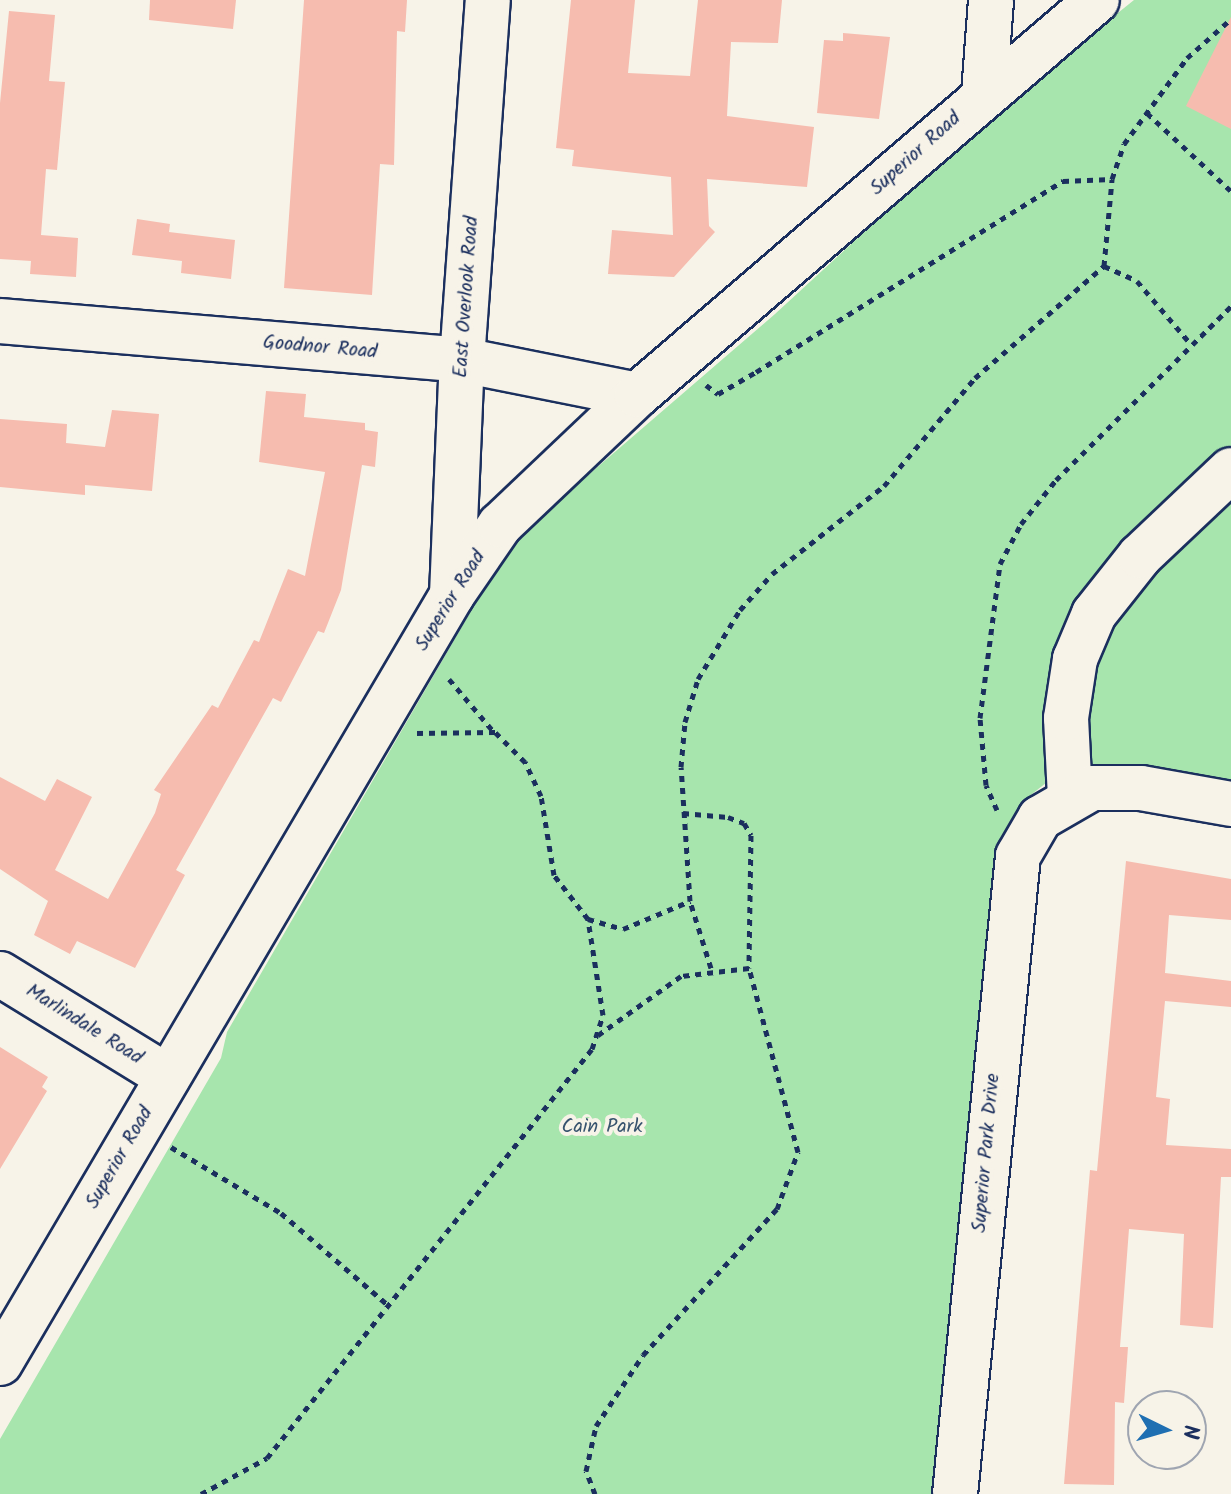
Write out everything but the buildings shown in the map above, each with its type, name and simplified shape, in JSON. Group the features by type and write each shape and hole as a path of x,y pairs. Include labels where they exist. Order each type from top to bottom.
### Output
{"street":[{"name":"East Overlook Road","path":"452,595 462,360 488,0"},
{"path":"984,94 991,0"},
{"name":"Superior Road","path":"0,1363 452,595 500,525 637,395 1097,0"},
{"name":"Goodnor Road","path":"0,321 462,360 637,395"},
{"name":"Superior Park Drive","path":"955,1494 1013,880 1045,820 1075,659 1094,614 1140,556 1231,470"},
{"path":"1045,820 1118,786 1231,804"},
{"name":"Marlindale Road","path":"0,974 168,1077"}],"path":[{"path":"711,968 690,901 683,813 685,722 698,679 740,610 817,533 884,486 975,378 1104,266 1112,179 1124,144 1198,46 1231,19"},
{"path":"1147,113 1231,191"},
{"path":"699,379 718,394 1063,181 1112,179"},
{"path":"1104,266 1137,281 1190,343"},
{"path":"1045,820 1002,822 986,785 981,731 989,621 1000,564 1021,524 1056,480 1190,343 1231,306"},
{"path":"439,667 525,762 541,796 554,875 588,919 602,1000 595,1039"},
{"path":"402,730 495,732"},
{"path":"595,1494 586,1471 596,1426 643,1355 777,1209 798,1152 749,968 751,835 744,823 728,817 683,813"},
{"path":"588,919 623,929 690,901"},
{"path":"201,1494 267,1458 595,1039 650,994 711,968 749,968"},
{"path":"170,1146 281,1213 389,1306"}],"green space":[{"name":"Cain Park","path":"1134,0 1231,0 1231,780 1096,764 1061,771 1027,798 1006,838 992,879 937,1494 0,1494 0,1439 221,1058 227,1032 486,585 529,526 775,314 995,112"}]}
